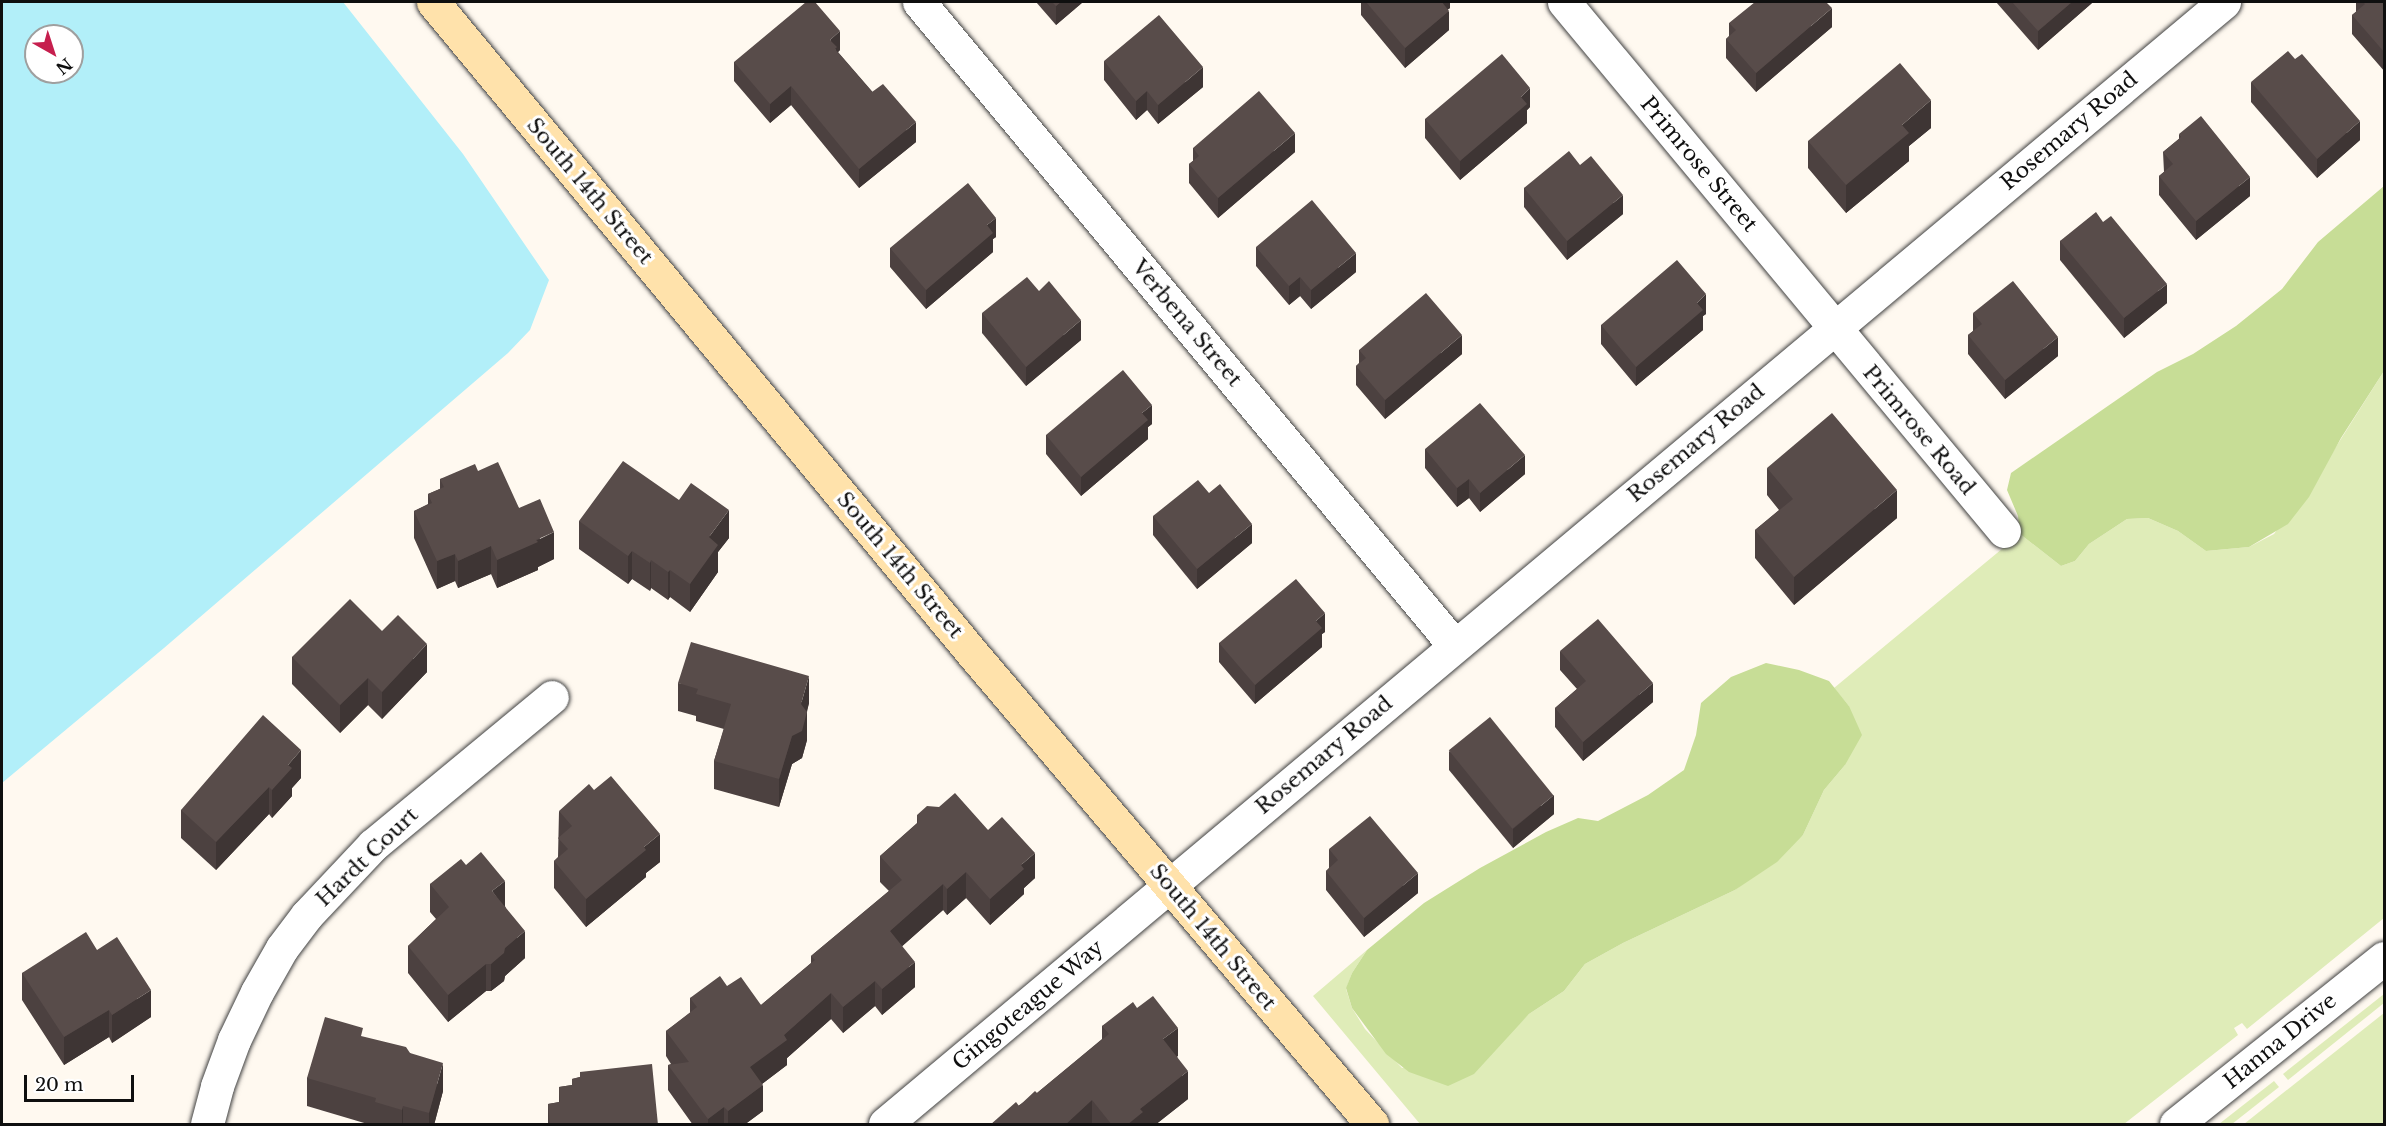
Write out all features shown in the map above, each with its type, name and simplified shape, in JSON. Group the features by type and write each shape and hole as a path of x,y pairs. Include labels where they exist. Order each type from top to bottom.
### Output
{"main road":[{"name":"South 14th Street","path":"433,2 973,654 1372,1125"}],"street":[{"name":"Verbena Street","path":"919,2 1454,645"},
{"name":"Primrose Street","path":"1564,2 1834,327"},
{"name":"Rosemary Road","path":"1170,885 2213,5"},
{"name":"Primrose Road","path":"1834,327 2004,531"},
{"name":"Hardt Court","path":"207,1125 217,1086 234,1040 282,948 307,915 373,845 552,697"},
{"name":"Gingoteague Way","path":"885,1125 1170,885"},
{"name":"Hanna Drive","path":"2176,1125 2385,958"}],"green space":[{"path":"2384,186 2384,371 2341,438 2309,497 2288,524 2249,547 2206,551 2178,531 2148,518 2127,519 2089,544 2075,561 2061,566 2020,534 2018,516 2007,490 2011,473 2157,372 2193,354 2236,326 2282,289 2318,242"},
{"path":"2384,371 2384,918 2247,1029 2242,1023 2234,1028 2238,1035 2124,1124 1420,1124 1313,996 1367,950 1352,973 1346,989 1352,1008 1365,1029 1402,1068 1501,1042 1529,1014 1564,991 1585,964 1623,943 1735,890 1803,835 1824,790 1845,765 1849,706 1834,688 2020,534 2061,566 2075,561 2089,544 2127,519 2148,518 2178,531 2206,551 2249,547 2274,534 2327,461"},
{"path":"1766,663 1799,670 1829,681 1849,706 1862,735 1845,765 1824,790 1803,835 1777,862 1735,890 1623,943 1585,964 1564,991 1529,1014 1474,1074 1448,1086 1409,1072 1386,1054 1352,1008 1346,988 1352,973 1367,950 1424,903 1480,868 1546,832 1578,818 1598,821 1648,795 1684,770 1696,735 1701,703 1731,677"},
{"path":"2384,994 2384,1003 2288,1080 2283,1074"},
{"path":"2384,1013 2384,1124 2244,1124"},
{"path":"2274,1081 2279,1087 2232,1124 2219,1124"}],"water":[{"path":"2,2 343,2 463,154 549,280 530,330 508,353 164,648 2,783"}],"building":[{"path":"806,2 815,2 840,31 830,40 872,92 883,84 916,122 859,169 791,86 770,104 734,62"},
{"path":"1366,2 1442,2 1449,11 1405,48"},
{"path":"1755,2 1826,2 1832,8 1756,73 1726,39 1736,30 1729,23"},
{"path":"2012,2 2072,2 2038,31"},
{"path":"2363,2 2385,2 2385,53 2352,15 2365,4"},
{"path":"1159,15 1203,67 1158,105 1147,91 1136,101 1104,61"},
{"path":"2288,51 2295,59 2302,54 2360,121 2317,159 2251,82"},
{"path":"1502,54 1530,88 1521,97 1527,104 1460,161 1425,119"},
{"path":"1900,63 1931,100 1902,125 1909,133 1846,185 1808,141"},
{"path":"1259,91 1295,133 1218,198 1189,164 1199,156 1193,148"},
{"path":"2201,116 2250,177 2196,221 2159,176 2173,164 2163,152 2181,137 2179,134"},
{"path":"1569,151 1580,165 1591,156 1623,195 1567,241 1524,188"},
{"path":"968,183 996,218 987,225 993,233 926,290 890,248"},
{"path":"1312,200 1356,253 1311,290 1300,277 1289,286 1256,247"},
{"path":"2096,212 2103,222 2111,216 2167,284 2124,318 2060,241"},
{"path":"1677,260 1706,294 1697,303 1703,310 1636,367 1601,325"},
{"path":"1027,277 1039,291 1049,281 1081,320 1026,367 982,313"},
{"path":"2013,281 2058,337 2005,380 1968,335 1982,324 1973,313"},
{"path":"1426,293 1462,335 1385,400 1356,366 1366,358 1359,350"},
{"path":"1123,370 1152,405 1142,413 1148,420 1081,477 1046,435"},
{"path":"1480,403 1525,455 1480,493 1469,479 1457,488 1425,449"},
{"path":"1832,413 1897,490 1794,577 1755,530 1793,499 1767,468"},
{"path":"623,461 679,500 691,483 729,510 709,537 718,545 690,584 670,570 668,572 651,560 650,563 632,551 628,556 579,521"},
{"path":"498,462 519,508 540,499 554,532 536,540 538,542 497,560 491,546 458,561 455,554 437,561 414,511 432,503 428,494 444,487 440,479 475,464 478,471"},
{"path":"1198,480 1209,493 1220,484 1252,524 1197,569 1153,516"},
{"path":"1296,579 1325,613 1316,621 1322,628 1255,685 1219,643"},
{"path":"350,599 382,631 398,615 427,644 382,692 368,678 340,705 292,657"},
{"path":"1598,619 1653,683 1583,742 1555,708 1586,681 1560,651"},
{"path":"691,642 809,676 801,704 807,712 802,731 792,736 779,779 714,761 731,704 696,694 698,689 678,683"},
{"path":"263,715 301,750 288,765 292,768 272,790 269,787 216,842 181,810"},
{"path":"1490,717 1554,795 1512,829 1449,750"},
{"path":"611,776 660,834 644,847 646,850 586,899 554,861 568,849 558,838 572,826 559,811 589,784 594,790"},
{"path":"955,793 988,830 1002,817 1035,853 1021,865 1024,869 990,899 966,872 947,889 943,884 890,931 915,962 882,989 875,981 843,1007 831,993 784,1035 787,1040 750,1067 763,1085 728,1111 724,1107 708,1119 668,1065 689,1062 666,1031 697,1007 690,998 720,976 727,986 741,977 761,1005 815,960 811,956 902,880 880,856 918,823 917,815 927,806 939,807"},
{"path":"1370,816 1418,873 1364,918 1326,871 1338,860 1329,849"},
{"path":"481,852 505,881 492,891 525,931 491,964 486,964 448,995 408,946 449,907 430,884 461,859 466,865"},
{"path":"86,932 97,950 117,937 151,990 112,1015 109,1010 64,1037 22,973"},
{"path":"1153,996 1178,1028 1163,1039 1188,1071 1140,1109 1143,1112 1127,1125 1112,1125 1092,1100 1065,1125 990,1125 1016,1102 1019,1106 1035,1091 1037,1093 1109,1034 1102,1026 1133,1002 1137,1008"},
{"path":"325,1017 363,1028 361,1036 406,1047 410,1053 443,1063 429,1113 403,1106 402,1110 375,1102 376,1098 307,1078"},
{"path":"652,1064 658,1125 550,1125 548,1104 560,1102 559,1087 572,1085 572,1079 580,1077 580,1072"}]}
